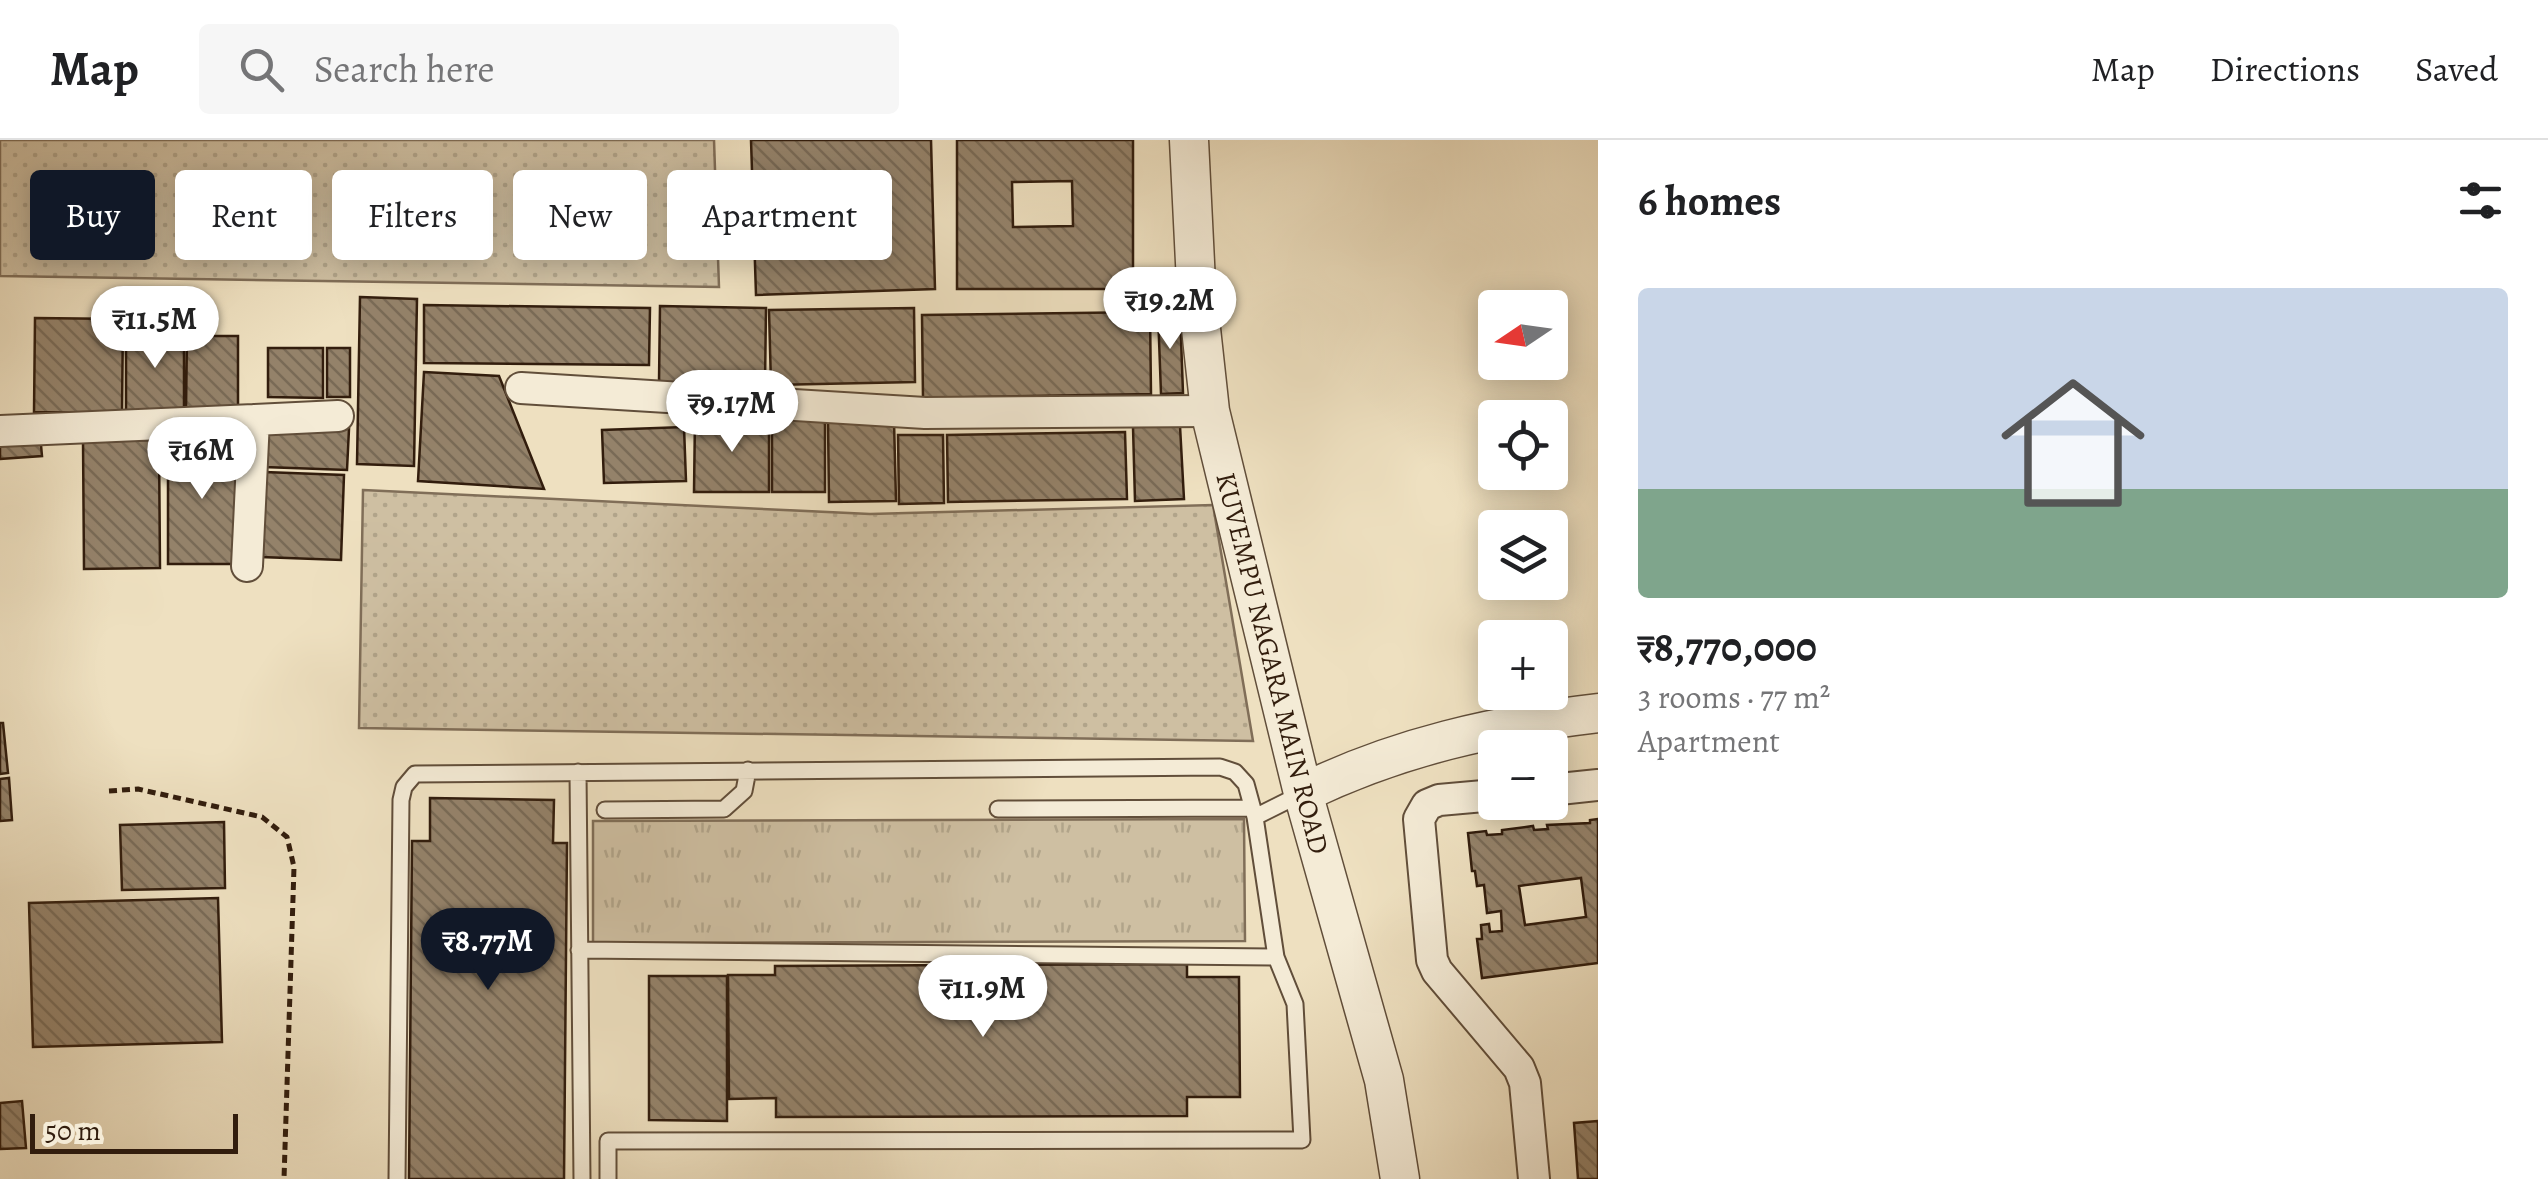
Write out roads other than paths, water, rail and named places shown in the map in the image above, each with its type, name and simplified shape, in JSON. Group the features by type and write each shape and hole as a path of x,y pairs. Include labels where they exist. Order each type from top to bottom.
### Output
{"street":[{"name":"KUVEMPU NAGARA MAIN ROAD","path":"1189,140 1196,283 1210,411 1303,793 1384,1080 1400,1179"},
{"path":"521,388 925,412 1210,411"},
{"path":"0,431 338,416"},
{"path":"246,566 254,420"},
{"path":"1303,793 1344,773 1440,740 1598,712"},
{"path":"1568,788 1598,785"},
{"path":"1478,797 1428,804 1420,819 1432,960 1437,971 1519,1068 1525,1083 1534,1179"}],"lane":[{"path":"396,1179 400,800 404,787 416,774 1220,767 1236,772 1246,784 1254,812 1276,957 1295,1004 1302,1140 608,1141 608,1179"},
{"path":"605,810 724,809 744,791 748,770"},
{"path":"578,772 582,1179"},
{"path":"998,809 1254,812 1303,793"},
{"path":"578,950 1276,957"}]}
